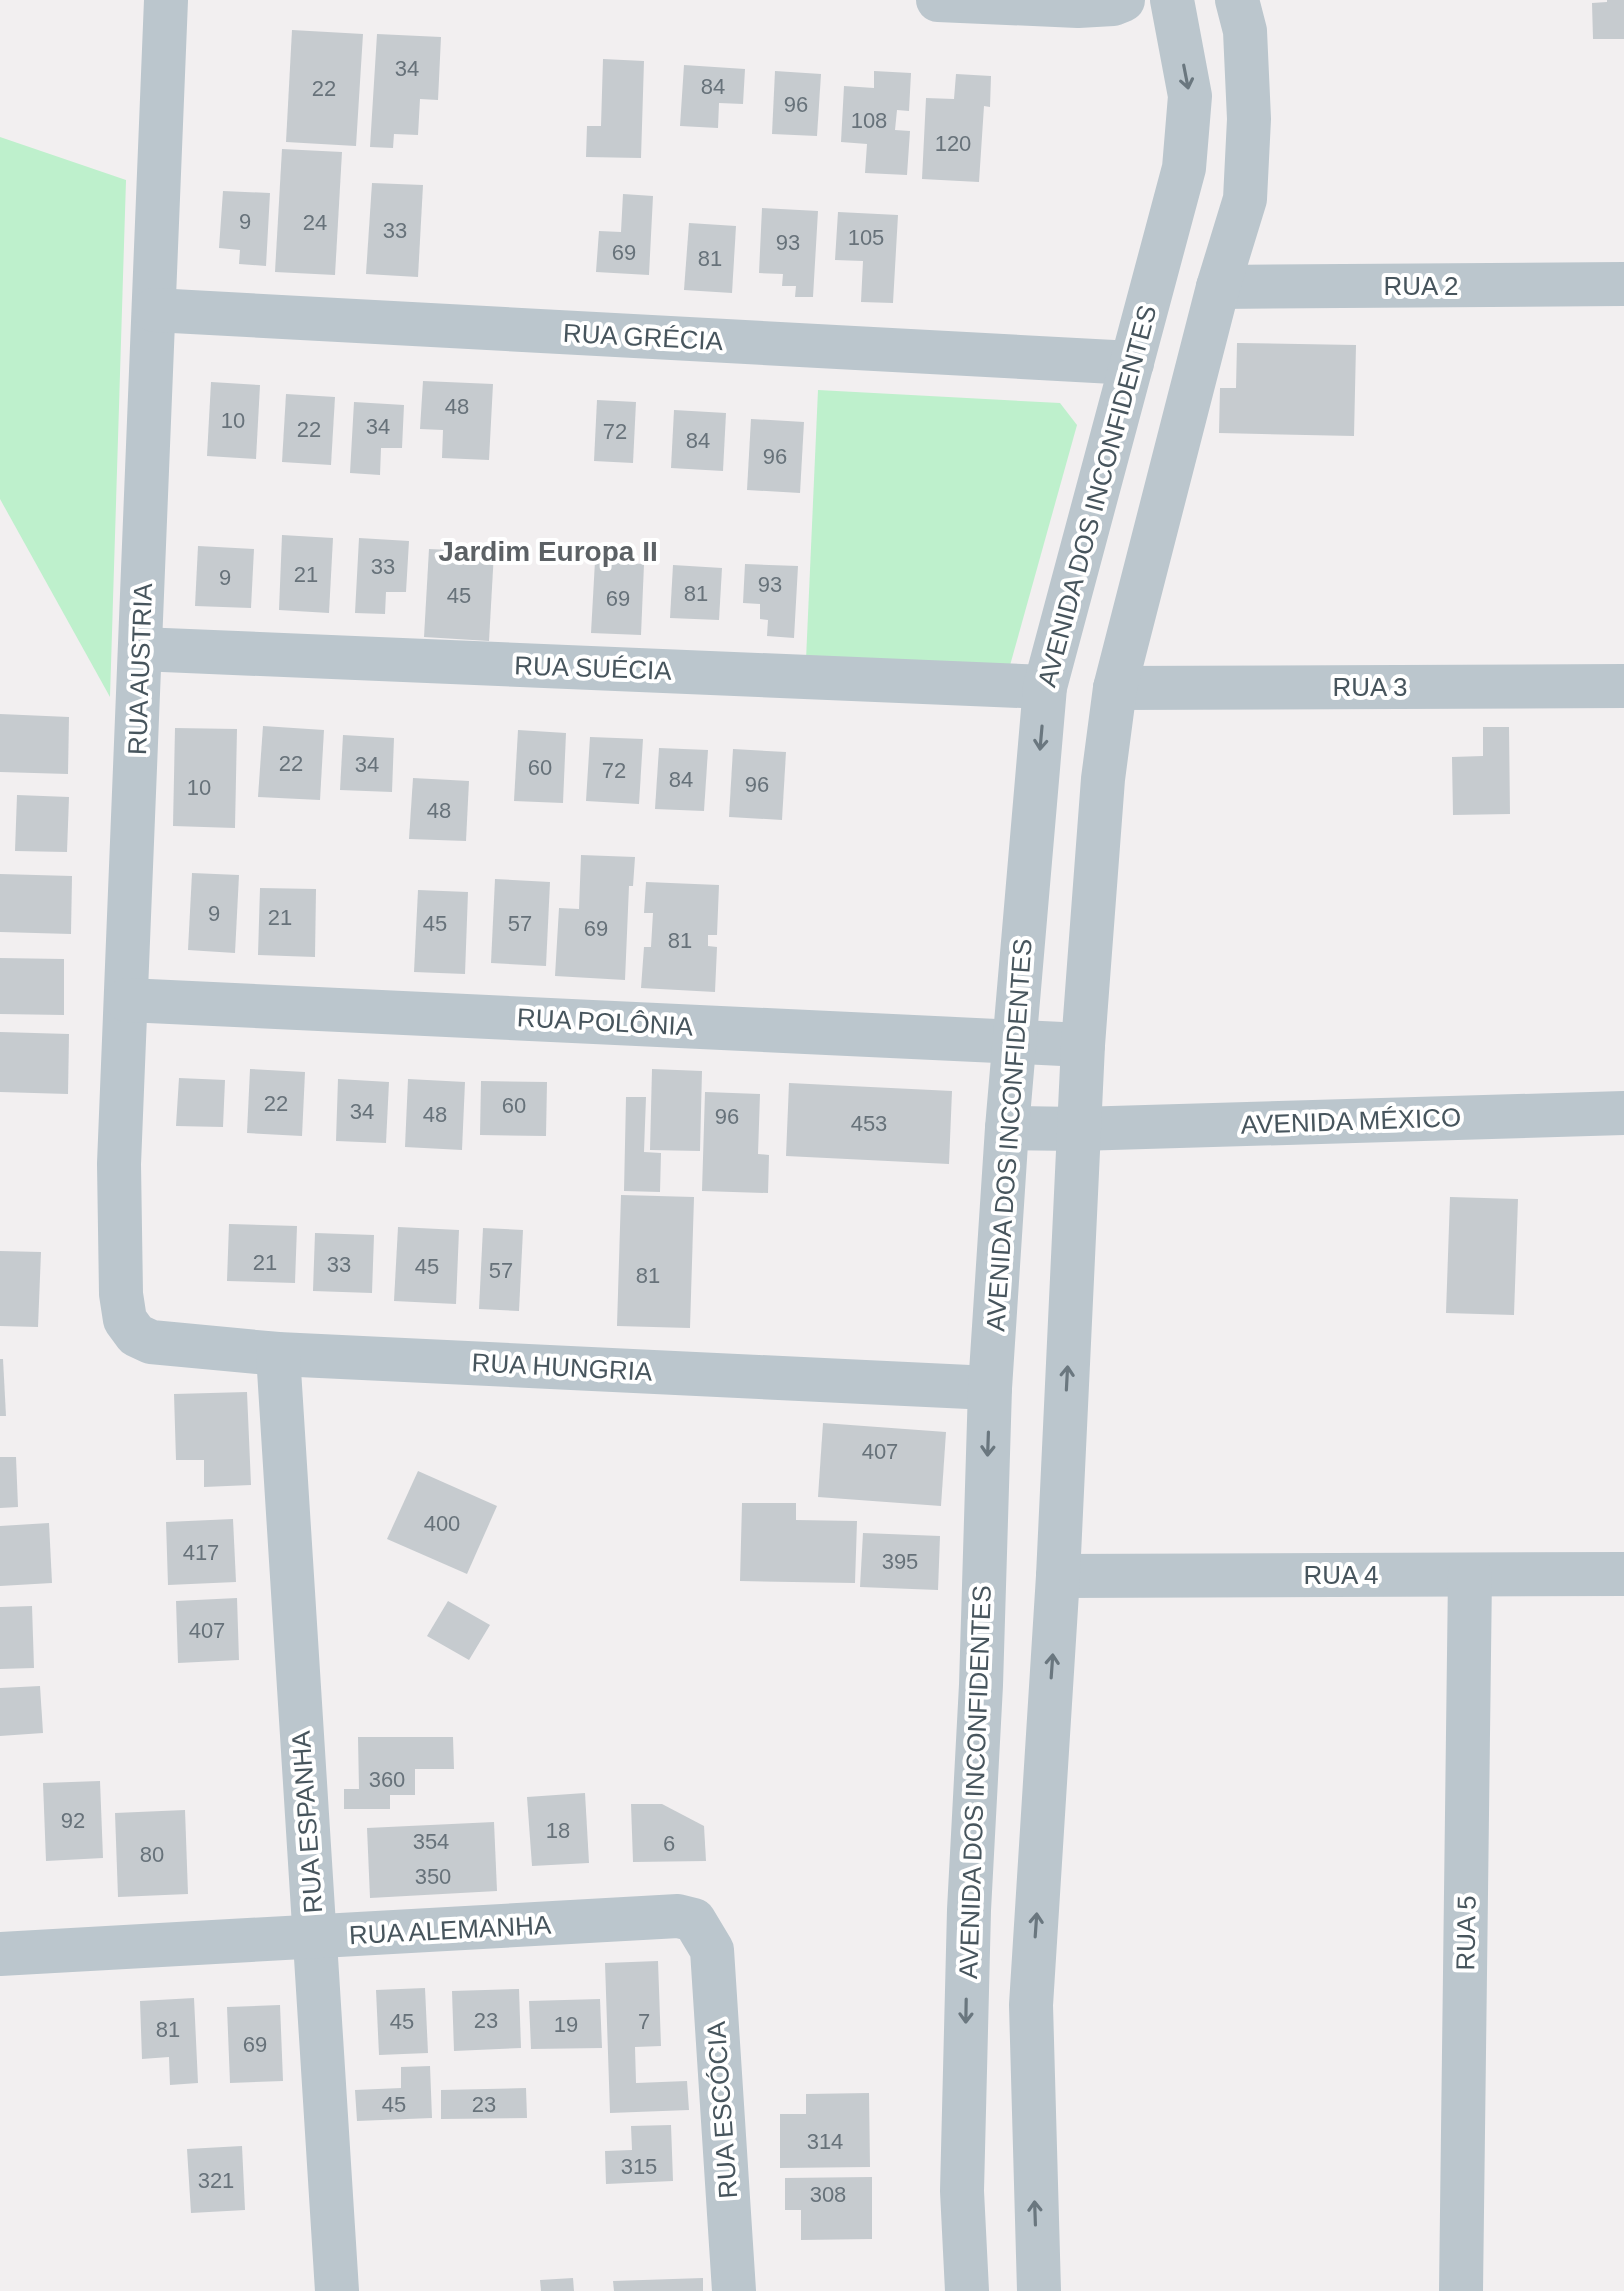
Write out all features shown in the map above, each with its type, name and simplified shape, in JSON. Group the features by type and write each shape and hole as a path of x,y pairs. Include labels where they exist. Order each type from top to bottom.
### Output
{"street":[{"name":"RUA AUSTRIA","path":"136,1335 125,1320 121,1294 119,1164 166,0"},
{"path":"938,0 1078,6 1113,4 1123,0"},
{"name":"AVENIDA DOS INCONFIDENTES","path":"967,2291 962,2191 968,1941 981,1685 990,1388 1007,1128 1045,687 1184,168 1190,96 1172,0"},
{"path":"1039,2291 1031,2005 1058,1576 1078,1129 1103,779 1115,688 1218,287 1245,199 1249,119 1245,31 1237,0"},
{"name":"RUA 2","path":"1218,287 1624,284"},
{"name":"RUA GRÉCIA","path":"154,310 1132,363"},
{"name":"RUA SUÉCIA","path":"140,649 1045,687"},
{"name":"RUA 3","path":"1115,688 1624,686"},
{"name":"RUA POLÔNIA","path":"127,1000 1083,1045"},
{"name":"AVENIDA MÉXICO","path":"1007,1128 1078,1129 1624,1113"},
{"name":"RUA HUNGRIA","path":"136,1335 151,1342 278,1354 990,1388"},
{"name":"RUA ESPANHA","path":"278,1354 337,2291"},
{"name":"RUA 4","path":"1058,1576 1624,1574"},
{"name":"RUA 5","path":"1461,2291 1470,1575"},
{"name":"RUA ALEMANHA","path":"0,1954 678,1916 694,1920 703,1931"},
{"name":"RUA ESCÓCIA","path":"703,1931 712,1950 734,2291"}],"green space":[{"path":"0,137 126,180 110,697 0,499"},
{"path":"818,390 1060,403 1077,425 1009,669 806,660"}],"building":[{"path":"1624,0 1624,39 1593,39 1592,3"},
{"path":"292,30 363,34 356,146 286,142"},
{"path":"377,34 441,37 438,100 420,99 418,135 394,134 393,148 370,147"},
{"path":"603,59 644,61 641,158 586,157 587,126 601,126"},
{"path":"684,65 745,69 743,104 719,103 718,128 680,126"},
{"path":"775,71 821,74 817,136 772,134"},
{"path":"874,71 911,73 909,111 897,110 895,130 910,131 907,175 865,173 867,144 841,142 844,86 874,88"},
{"path":"956,74 991,76 990,107 984,106 979,182 922,179 926,98 954,99"},
{"path":"282,149 342,152 335,275 275,272"},
{"path":"372,183 423,185 418,277 366,274"},
{"path":"223,191 270,193 266,266 239,264 240,250 219,248"},
{"path":"623,194 653,196 649,275 596,272 599,231 621,232"},
{"path":"762,208 818,211 813,297 795,297 796,286 782,286 783,274 759,273"},
{"path":"838,212 898,215 893,303 861,302 863,261 835,260"},
{"path":"689,223 736,226 732,293 684,290"},
{"path":"1237,343 1356,345 1354,436 1219,433 1220,388 1236,388"},
{"path":"423,381 493,384 489,460 442,458 443,430 420,429"},
{"path":"211,382 260,385 256,459 207,456"},
{"path":"286,394 335,397 331,465 282,462"},
{"path":"597,400 636,402 633,463 594,461"},
{"path":"354,402 404,405 402,448 381,448 380,475 350,473"},
{"path":"674,410 726,413 723,471 671,468"},
{"path":"751,419 804,422 800,493 747,490"},
{"path":"282,535 333,538 329,613 279,610"},
{"path":"359,538 409,541 406,592 386,592 385,614 355,613"},
{"path":"198,546 254,549 251,608 195,606"},
{"path":"429,549 494,552 489,641 424,637"},
{"path":"595,561 644,564 641,635 591,633"},
{"path":"745,564 798,566 794,638 767,636 768,620 760,619 760,604 743,603"},
{"path":"673,565 722,568 719,620 670,618"},
{"path":"0,714 69,717 68,774 0,772"},
{"path":"263,726 324,730 320,800 258,797"},
{"path":"1483,727 1509,727 1510,814 1453,815 1452,757 1483,756"},
{"path":"175,728 237,729 235,828 173,826"},
{"path":"518,730 566,733 563,803 514,801"},
{"path":"343,735 394,738 392,792 340,790"},
{"path":"590,737 643,739 639,804 586,801"},
{"path":"659,748 708,750 704,811 655,809"},
{"path":"733,749 786,752 782,820 729,817"},
{"path":"413,778 469,781 466,841 409,839"},
{"path":"17,795 69,797 67,852 15,851"},
{"path":"581,855 635,857 633,886 629,886 625,980 555,976 559,908 579,909"},
{"path":"192,873 239,875 235,953 188,950"},
{"path":"0,874 72,876 71,934 0,932"},
{"path":"495,879 550,882 546,966 491,963"},
{"path":"646,882 719,885 717,935 708,935 708,946 717,947 715,992 641,988 644,947 651,947 653,913 644,913"},
{"path":"260,888 316,889 315,957 258,955"},
{"path":"418,890 468,892 465,974 414,972"},
{"path":"0,958 64,959 64,1015 0,1014"},
{"path":"0,1032 69,1034 68,1094 0,1092"},
{"path":"250,1069 305,1072 302,1136 247,1133"},
{"path":"652,1069 702,1071 700,1151 650,1150"},
{"path":"179,1078 225,1080 223,1127 176,1126"},
{"path":"338,1079 389,1082 386,1143 336,1141"},
{"path":"408,1079 465,1082 462,1150 405,1147"},
{"path":"481,1081 547,1082 546,1136 480,1135"},
{"path":"789,1083 952,1091 949,1164 786,1156"},
{"path":"705,1092 760,1094 758,1154 769,1155 768,1193 702,1191"},
{"path":"626,1097 646,1097 644,1152 661,1153 660,1192 624,1191"},
{"path":"621,1195 694,1197 690,1328 617,1326"},
{"path":"1450,1197 1518,1199 1514,1315 1446,1313"},
{"path":"229,1224 297,1226 295,1283 227,1281"},
{"path":"398,1227 459,1230 456,1304 394,1301"},
{"path":"483,1228 523,1230 519,1311 479,1309"},
{"path":"315,1233 374,1235 372,1293 313,1291"},
{"path":"0,1251 41,1252 38,1327 0,1326"},
{"path":"0,1359 3,1359 6,1416 0,1416"},
{"path":"247,1392 251,1485 204,1487 204,1460 176,1460 174,1394"},
{"path":"823,1423 946,1432 941,1506 818,1497"},
{"path":"0,1457 16,1457 18,1507 0,1508"},
{"path":"418,1471 497,1506 467,1574 387,1539"},
{"path":"742,1503 796,1503 796,1520 857,1521 855,1583 740,1581"},
{"path":"233,1519 236,1582 168,1585 166,1522"},
{"path":"49,1523 52,1583 0,1586 0,1526"},
{"path":"863,1533 940,1536 938,1590 860,1587"},
{"path":"237,1598 239,1660 178,1663 176,1601"},
{"path":"448,1601 490,1625 469,1660 427,1636"},
{"path":"32,1606 34,1668 0,1669 0,1607"},
{"path":"40,1686 43,1733 0,1736 0,1688"},
{"path":"358,1737 453,1737 454,1769 415,1769 415,1795 390,1795 390,1809 344,1809 344,1789 359,1789"},
{"path":"100,1781 103,1858 46,1861 43,1783"},
{"path":"585,1793 589,1863 532,1866 527,1797"},
{"path":"631,1804 662,1804 704,1826 706,1861 633,1862"},
{"path":"185,1810 188,1894 118,1897 115,1813"},
{"path":"494,1822 497,1891 370,1898 367,1828"},
{"path":"658,1961 661,2046 635,2047 636,2083 687,2081 689,2110 610,2113 605,1963"},
{"path":"425,1988 428,2053 379,2055 376,1990"},
{"path":"519,1989 521,2048 454,2051 452,1991"},
{"path":"194,1998 198,2083 170,2085 169,2057 142,2059 140,2001"},
{"path":"600,1999 602,2048 531,2049 529,2001"},
{"path":"280,2005 283,2081 230,2083 227,2007"},
{"path":"430,2066 432,2118 357,2121 355,2090 401,2088 401,2067"},
{"path":"526,2088 527,2118 441,2119 441,2090"},
{"path":"869,2093 870,2167 780,2168 780,2114 806,2114 806,2094"},
{"path":"671,2125 673,2181 606,2184 605,2151 632,2150 631,2126"},
{"path":"242,2146 245,2210 191,2213 187,2149"},
{"path":"872,2177 872,2239 801,2240 801,2210 785,2210 785,2178"},
{"path":"573,2278 574,2291 541,2291 540,2280"},
{"path":"703,2278 703,2291 614,2291 613,2281"}],"district":[{"name":"Jardim Europa II","path":"548,551"}]}
